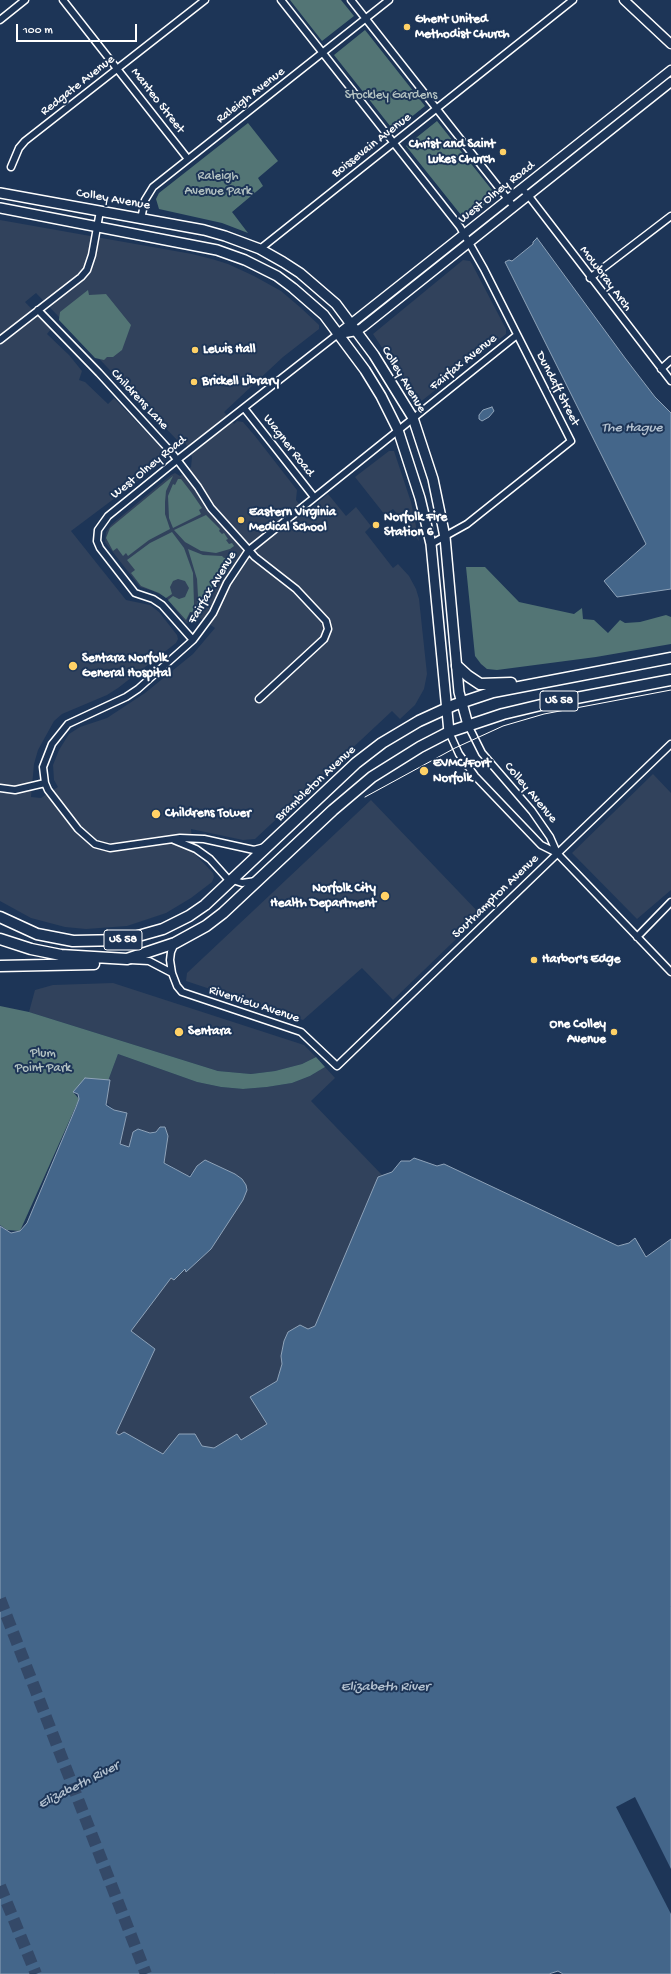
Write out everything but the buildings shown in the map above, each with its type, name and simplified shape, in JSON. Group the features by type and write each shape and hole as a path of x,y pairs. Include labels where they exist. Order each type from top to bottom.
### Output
{"main road":[{"name":"Colley Avenue","path":"0,193 211,232 260,249 283,262 318,288 336,304 374,355 413,418 433,479 445,537 461,702 468,725"},
{"name":"Colley Avenue","path":"0,208 200,246 245,260 277,276 293,288 324,316 365,370 398,430 420,498 431,544 449,732"},
{"name":"Brambleton Avenue","path":"0,917 25,929 55,938 93,942 124,940 163,929 189,916 205,905 233,881 369,753 407,728 446,708 498,691 671,658"},
{"path":"457,666 480,684 551,680"},
{"name":"US 58","path":"0,940 31,949 61,955 127,959 175,943 218,918 333,810 372,777 405,755 449,732 468,725 545,704 671,680"},
{"path":"0,966 98,964 127,959"}],"street":[{"path":"0,20 24,0"},
{"name":"Manteo Street","path":"63,0 188,159"},
{"name":"Redgate Avenue","path":"11,167 19,148 25,141 205,0"},
{"path":"281,0 464,234"},
{"path":"350,0 514,207"},
{"name":"Raleigh Avenue","path":"141,218 145,200 153,187 388,0"},
{"name":"Boissevain Avenue","path":"260,249 574,0"},
{"path":"624,0 671,44"},
{"name":"West Olney Road","path":"194,640 162,605 153,599 135,593 100,548 97,541 98,530 108,516 671,70"},
{"name":"West Olney Road","path":"338,334 357,331 671,82"},
{"name":"Mowbray Arch","path":"522,189 671,381"},
{"path":"0,340 81,277 87,270 91,259 100,211"},
{"path":"590,278 671,216"},
{"name":"Dundaff Street","path":"431,544 467,524 571,441 464,234"},
{"name":"Childrens Lane","path":"38,310 99,374 177,460 198,487 211,508 258,560 296,589 324,618 328,629 324,639 259,699"},
{"name":"Fairfax Avenue","path":"45,783 43,775 45,760 52,744 68,724 126,697 138,689 194,640 213,613 227,582 249,550 517,335"},
{"path":"661,369 671,360"},
{"name":"Wagner Road","path":"244,408 314,497"},
{"name":"Colley Avenue","path":"468,725 476,744 484,757 532,811 550,837 557,854"},
{"name":"Colley Avenue","path":"449,732 459,754 475,776 541,845 557,854 671,972"},
{"name":"Southampton Avenue","path":"336,1066 671,744"},
{"path":"0,788 15,790 45,783 48,790 78,829 95,844 110,848 172,839 204,839 254,850 270,845"},
{"path":"172,839 196,849 210,859 227,878 233,881 242,883 260,880"},
{"path":"637,937 671,902"},
{"name":"Riverview Avenue","path":"175,943 171,952 172,973 182,992 301,1032 336,1066"},
{"path":"127,959 149,961 172,973"}],"shaded area":[{"path":"0,220 192,254 228,264 281,291 319,325 319,329 283,357 224,412 234,424 237,421 243,422 255,436 297,490 296,500 306,513 328,494 346,516 356,507 371,526 365,532 393,568 398,564 409,576 416,589 419,599 427,674 424,689 415,705 400,719 392,711 255,839 243,840 191,829 193,852 213,873 214,877 212,882 191,898 166,913 127,926 86,929 65,927 31,918 0,901","holes":["36,293 177,440 185,442 192,457 191,467 180,476 175,473 171,475 111,525 106,532 105,542 140,587 166,597 186,623 194,624 200,618 215,628 193,654 145,693 107,718 80,727 69,734 59,750 53,765 54,780 58,787 41,798 31,797 34,764 38,750 54,721 62,714 107,695 118,688 176,643 178,639 177,635 159,612 150,605 126,600 71,531 167,459 167,454 114,398 108,404 85,382 79,380 82,371 69,355 47,334 51,329 25,302"]},
{"path":"463,260 470,261 472,264 506,329 506,334 419,403 414,403 396,369 373,334"},
{"name":"Eastern Virginia Medical School","path":"389,451 394,451 411,502 419,541 393,509 385,515 355,477"},
{"path":"653,774 671,793 671,890 637,919 572,853"},
{"path":"371,800 481,915 393,1000 362,968 303,1020 186,981 187,973"},
{"name":"Sentara","path":"113,983 304,1045 316,1057 302,1064 275,1071 251,1074 218,1071 29,1012 35,990 53,985"},
{"path":"118,1054 197,1082 221,1087 243,1089 292,1083 310,1076 325,1067 335,1078 311,1101 382,1175 392,1172 378,1177 315,1326 308,1329 281,1356 282,1364 267,1424 241,1441 238,1436 214,1448 202,1446 163,1454 124,1433 119,1435 116,1433 154,1352 145,1341 130,1331 171,1277 176,1277 211,1249 242,1179 205,1161 188,1176 164,1162 165,1127 150,1133 138,1129 133,1132 129,1147 119,1144 127,1113 114,1110 106,1102 108,1081"}],"green space":[{"path":"290,0 341,0 354,16 322,41"},
{"name":"Stockley Gardens","path":"365,30 425,106 394,131 334,55"},
{"name":"Stockley Gardens","path":"437,121 496,195 465,220 406,146"},
{"name":"Raleigh Avenue Park","path":"248,123 278,161 258,178 263,186 232,212 248,233 222,223 159,209 156,199 159,193"},
{"path":"88,290 89,295 106,294 131,325 122,350 113,357 107,357 104,360 95,358 59,320 60,312"},
{"path":"173,476 166,491 165,502 165,514 170,529 149,540 128,556 126,553 123,556 117,548 113,551 106,538 110,528"},
{"path":"178,479 181,479 202,508 199,510 201,514 173,528 169,518 168,496 173,484 175,485"},
{"path":"206,515 220,529 219,531 222,534 224,533 229,544 232,543 234,546 230,549 216,553 201,551 185,542 174,530"},
{"path":"172,532 184,548 193,573 193,612 190,612 186,620 168,600 173,596 179,599 185,597 189,588 185,581 178,579 173,581 170,587 172,594 166,598 159,593 141,586 131,573 135,570 127,560 150,543"},
{"path":"188,549 203,555 222,556 224,558 230,557 220,572 197,618 195,617 198,596 197,579"},
{"path":"466,567 485,567 519,602 574,614 582,608 583,619 594,620 608,633 620,620 625,623 640,622 666,615 671,617 671,644 596,657 497,670 487,669 475,656"},
{"name":"Plum Point Park","path":"0,1006 29,1012 218,1071 251,1074 275,1071 302,1064 316,1057 325,1067 310,1076 292,1083 243,1089 221,1087 197,1082 118,1054 108,1081 73,1092 79,1099 20,1231 7,1230 0,1225"}],"water":[{"name":"The Hague","path":"537,238 625,358 655,397 671,413 671,589 617,597 604,581 646,544 505,262 509,260 512,261 533,244"},
{"path":"492,407 494,411 489,417 482,421 479,419 479,415 483,410"},
{"name":"Elizabeth River","path":"85,1078 110,1080 106,1105 114,1110 127,1113 120,1144 129,1147 133,1132 138,1129 150,1133 156,1132 160,1127 165,1127 168,1136 164,1163 190,1177 197,1166 205,1160 235,1174 242,1179 246,1185 247,1190 243,1200 211,1249 186,1272 185,1269 174,1280 171,1278 131,1331 155,1349 116,1433 119,1435 124,1432 163,1454 179,1434 195,1434 202,1446 214,1448 237,1434 241,1440 267,1424 250,1397 277,1381 282,1364 281,1356 284,1341 288,1332 300,1325 308,1329 315,1326 378,1177 392,1172 401,1161 410,1161 414,1158 437,1166 444,1164 618,1246 629,1243 635,1238 646,1257 671,1239 671,1974 563,1974 558,1971 549,1974 0,1974 0,1226 11,1233 20,1231 27,1223 79,1099 78,1094 73,1092"}],"pier":[{"path":"635,1797 671,1869 671,1914 616,1807"}],"tunnel":[{"path":"0,1599 146,1974"},
{"path":"0,1886 36,1974"}],"tram line":[{"path":"365,797 455,748 503,726 544,714 671,690"}],"place":[{"name":"Ghent United Methodist Church","path":"407,27"},
{"name":"Christ and Saint Lukes Church","path":"503,152"},
{"name":"Lewis Hall","path":"195,350"},
{"name":"Brickell Library","path":"194,382"},
{"name":"Eastern Virginia Medical School","path":"241,520"},
{"name":"Norfolk Fire Station 6","path":"376,525"},
{"name":"Sentara Norfolk General Hospital","path":"73,666"},
{"name":"EVMC/Fort Norfolk","path":"424,771"},
{"name":"Childrens Tower","path":"156,814"},
{"name":"Norfolk City Health Department","path":"385,896"},
{"name":"Harbor's Edge","path":"534,960"},
{"name":"Sentara","path":"179,1032"},
{"name":"One Colley Avenue","path":"614,1032"}]}
